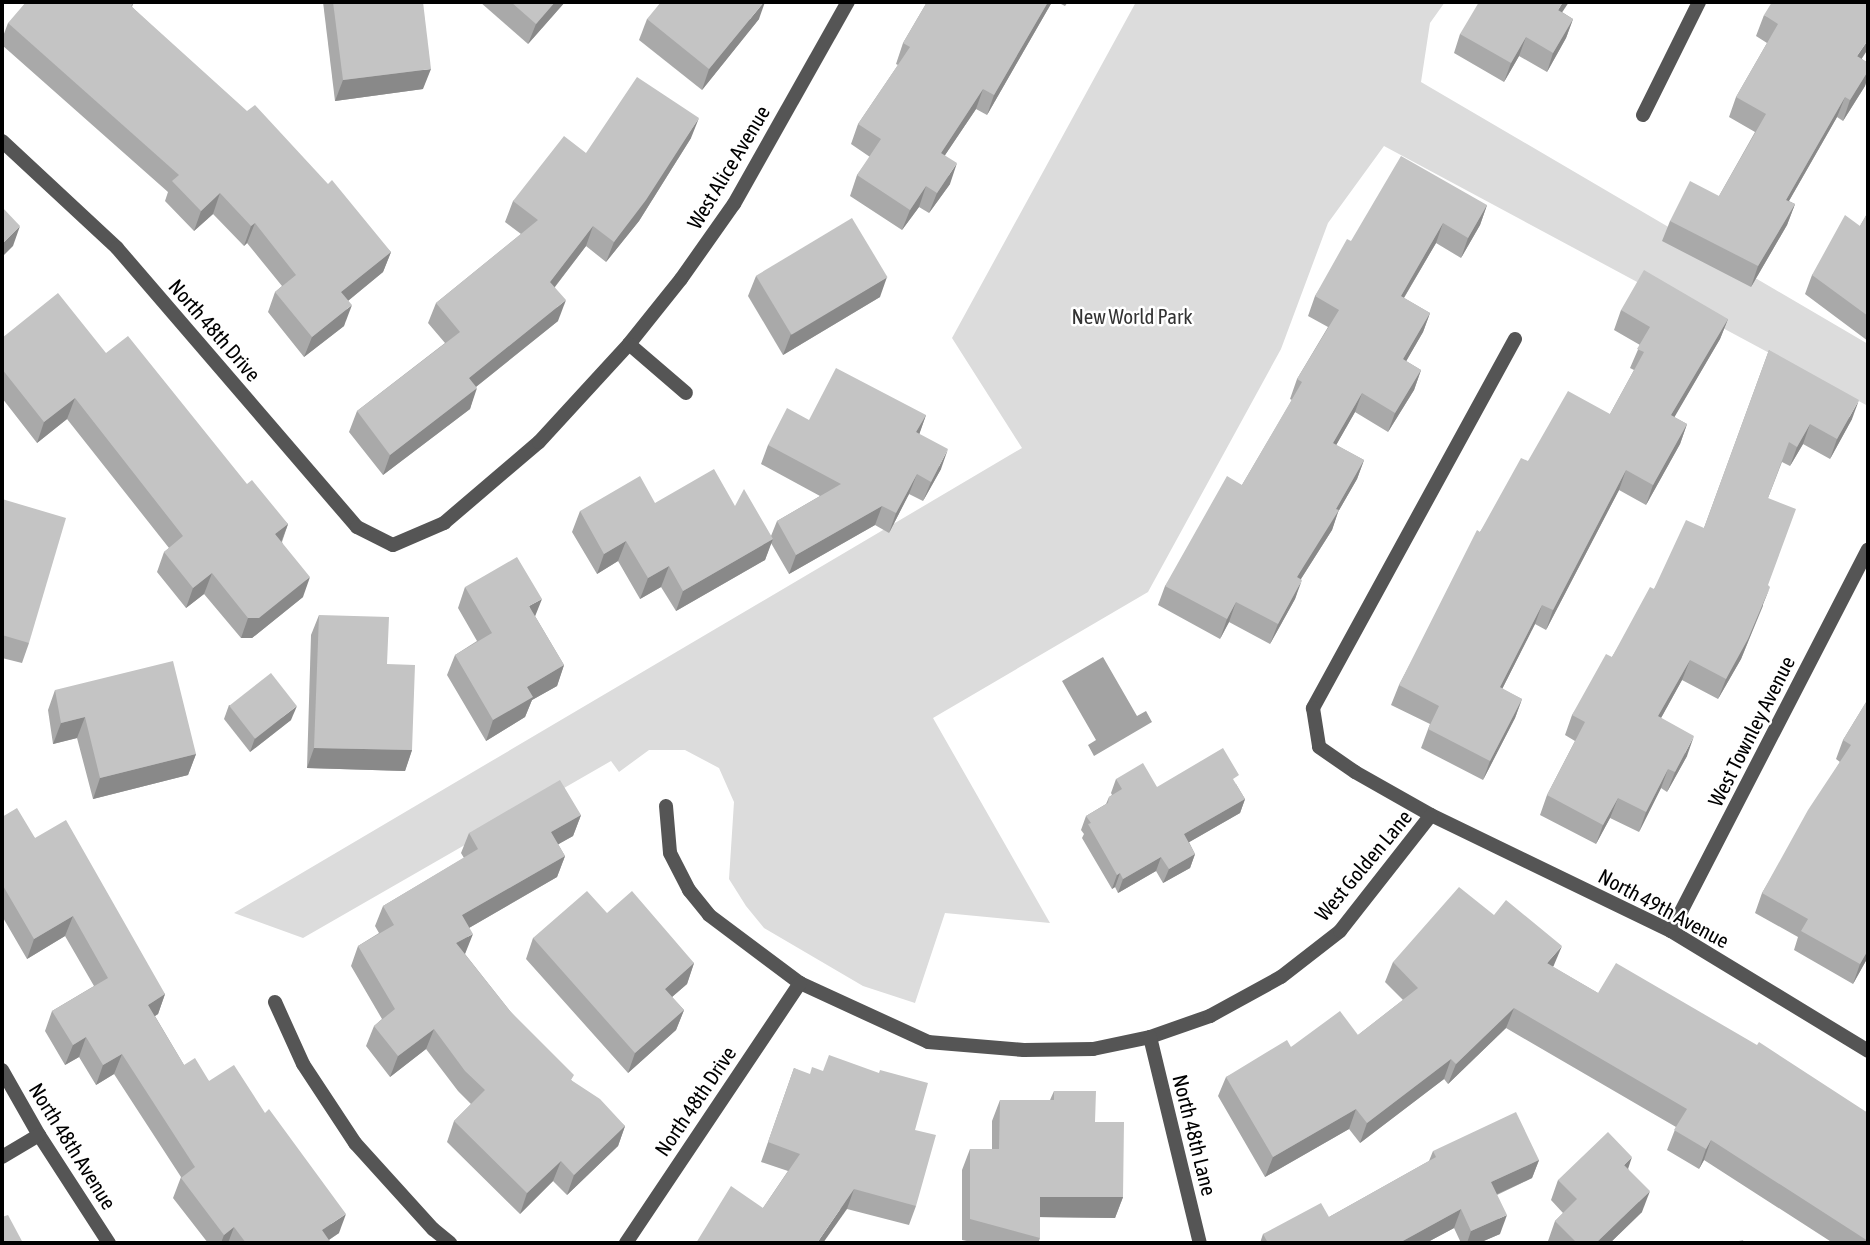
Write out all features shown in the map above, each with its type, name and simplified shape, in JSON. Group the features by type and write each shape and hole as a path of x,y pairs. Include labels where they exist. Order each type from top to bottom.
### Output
{"street":[{"name":"West Alice Avenue","path":"393,545 444,523 539,442 629,344 681,279 734,204 848,2"},
{"path":"1643,115 1699,2"},
{"name":"North 48th Drive","path":"2,141 117,248 357,527 393,545"},
{"name":"West Golden Lane","path":"666,806 670,853 689,890 709,915 800,983 928,1042 1024,1050 1080,1049 1150,1037 1210,1016 1281,976 1340,931 1431,816 1355,772 1319,747 1313,708 1515,339"},
{"path":"629,344 686,393"},
{"name":"West Townley Avenue","path":"1671,931 1868,550"},
{"name":"North 49th Avenue","path":"1431,816 1671,931 1868,1051"},
{"name":"North 48th Drive","path":"626,1243 800,983"},
{"path":"275,1002 303,1064 355,1143 450,1243"},
{"name":"North 48th Lane","path":"1150,1037 1200,1243"},
{"name":"North 48th Avenue","path":"2,1070 39,1135 109,1243"},
{"path":"2,1157 39,1135"}],"green space":[{"name":"New World Park","path":"1136,2 1445,2 1430,23 1421,82 1868,344 1868,406 1384,146 1328,223 1281,349 1148,592 933,718 1050,923 945,913 915,1003 863,986 764,928 746,906 729,879 734,802 719,768 685,750 649,750 619,772 611,761 303,938 234,913 1022,448 952,338"}],"shaded area":[{"path":"1103,657 1137,716 1146,711 1152,722 1094,756 1088,745 1096,740 1062,681"}],"building":[{"path":"26,2 134,2 131,6 247,111 255,105 328,184 332,180 391,252 341,292 352,305 312,337 275,292 296,275 255,223 251,226 220,193 201,211 172,181 179,175 8,23"},
{"path":"333,2 423,2 431,69 343,80"},
{"path":"511,2 555,2 536,24"},
{"path":"661,2 764,2 709,69 647,19"},
{"path":"927,2 1048,2 994,95 983,89 941,153 957,163 937,193 926,186 910,210 857,175 881,139 858,124 910,47 903,43"},
{"path":"1479,2 1563,2 1558,10 1573,19 1553,53 1526,37 1511,63 1460,34"},
{"path":"1772,2 1868,2 1868,40 1857,56 1868,63 1868,71 1850,100 1845,97 1786,200 1795,204 1758,266 1670,221 1690,181 1719,196 1766,114 1736,97 1778,24 1764,15"},
{"path":"637,77 699,118 646,200 614,242 593,226 550,282 566,300 469,378 477,388 390,455 357,411 460,332 436,303 538,220 513,201 564,136 586,153"},
{"path":"1401,156 1487,205 1468,238 1443,223 1401,296 1430,313 1403,359 1421,370 1395,413 1362,393 1333,443 1364,460 1336,509 1339,510 1297,577 1302,580 1278,624 1236,602 1227,619 1165,586 1227,476 1242,485 1302,382 1297,379 1339,310 1315,296 1347,239 1351,241"},
{"path":"2,207 20,226 2,244"},
{"path":"1868,212 1868,316 1812,275 1845,215 1860,226"},
{"path":"852,218 888,277 792,335 756,276"},
{"path":"1644,270 1728,319 1671,415 1687,424 1653,485 1626,470 1553,610 1542,605 1500,687 1522,699 1490,761 1428,729 1439,706 1399,685 1477,530 1480,532 1521,458 1528,461 1568,391 1610,414 1644,352 1637,349 1650,327 1621,310"},
{"path":"58,293 106,353 128,336 247,484 252,480 288,524 275,534 310,577 259,618 248,618 212,573 193,588 164,552 183,536 75,398 44,422 2,369 2,338"},
{"path":"1769,350 1859,400 1837,439 1810,424 1797,447 1789,442 1768,498 1796,509 1768,585 1770,587 1748,639 1726,679 1690,660 1658,716 1694,736 1675,772 1668,769 1646,812 1618,798 1603,825 1547,795 1585,722 1572,715 1606,654 1612,657 1650,587 1654,589 1686,520 1704,528"},
{"path":"836,368 926,415 916,432 948,449 931,482 917,474 896,513 882,506 796,555 777,521 841,484 768,445 787,408 809,420"},
{"path":"714,469 735,506 744,489 773,539 683,591 669,566 648,578 626,541 604,554 580,511 640,476 655,503"},
{"path":"2,499 66,518 29,643 2,635"},
{"path":"517,557 542,599 529,606 564,665 527,687 533,697 493,720 455,655 492,633 465,587"},
{"path":"319,615 389,617 387,664 415,665 412,750 314,748"},
{"path":"173,661 196,754 100,778 85,717 61,723 55,690"},
{"path":"271,673 297,706 255,739 229,706"},
{"path":"1868,699 1868,950 1860,964 1801,931 1808,919 1762,893 1808,810 1851,745 1843,740"},
{"path":"1223,748 1239,775 1233,779 1245,799 1184,834 1195,854 1169,869 1161,857 1123,879 1120,873 1117,875 1086,816 1108,803 1109,797 1122,789 1116,779 1143,763 1157,787"},
{"path":"560,780 581,815 551,832 565,856 462,915 473,934 456,943 510,1011 574,1075 571,1080 600,1099 625,1126 574,1175 561,1161 527,1193 454,1121 485,1090 465,1071 434,1029 398,1056 374,1026 395,1009 358,946 394,925 383,906 478,849 469,833"},
{"path":"17,808 35,838 66,820 165,994 148,1005 184,1065 195,1058 209,1081 234,1065 265,1113 269,1109 346,1214 322,1230 331,1243 246,1243 234,1227 224,1235 181,1178 195,1167 122,1054 103,1065 86,1037 73,1045 52,1011 108,978 73,916 34,939 2,884 2,817"},
{"path":"1459,887 1494,915 1506,900 1562,946 1547,963 1598,993 1616,963 1757,1045 1759,1042 1868,1113 1868,1241 1711,1140 1706,1149 1674,1130 1687,1109 1514,1008 1456,1064 1451,1059 1367,1123 1356,1109 1273,1157 1226,1077 1287,1040 1291,1047 1340,1011 1358,1035 1418,988 1393,962"},
{"path":"587,891 607,913 632,891 694,963 665,989 684,1010 635,1053 533,938"},
{"path":"829,1055 879,1073 880,1070 928,1083 915,1130 936,1135 916,1206 854,1189 817,1243 696,1243 731,1186 763,1208 800,1154 768,1142 794,1068 810,1074 812,1067 823,1071"},
{"path":"1054,1091 1096,1091 1095,1122 1124,1122 1123,1197 1040,1197 1040,1238 970,1219 970,1149 999,1149 1000,1100 1054,1100"},
{"path":"1516,1112 1539,1160 1491,1182 1507,1215 1471,1231 1461,1209 1402,1243 1268,1243 1263,1234 1321,1203 1329,1217 1436,1157 1433,1151"},
{"path":"1608,1132 1632,1157 1624,1165 1650,1191 1596,1243 1577,1243 1555,1221 1577,1199 1558,1180"},
{"path":"8,1215 23,1243 2,1243 2,1217"}]}
